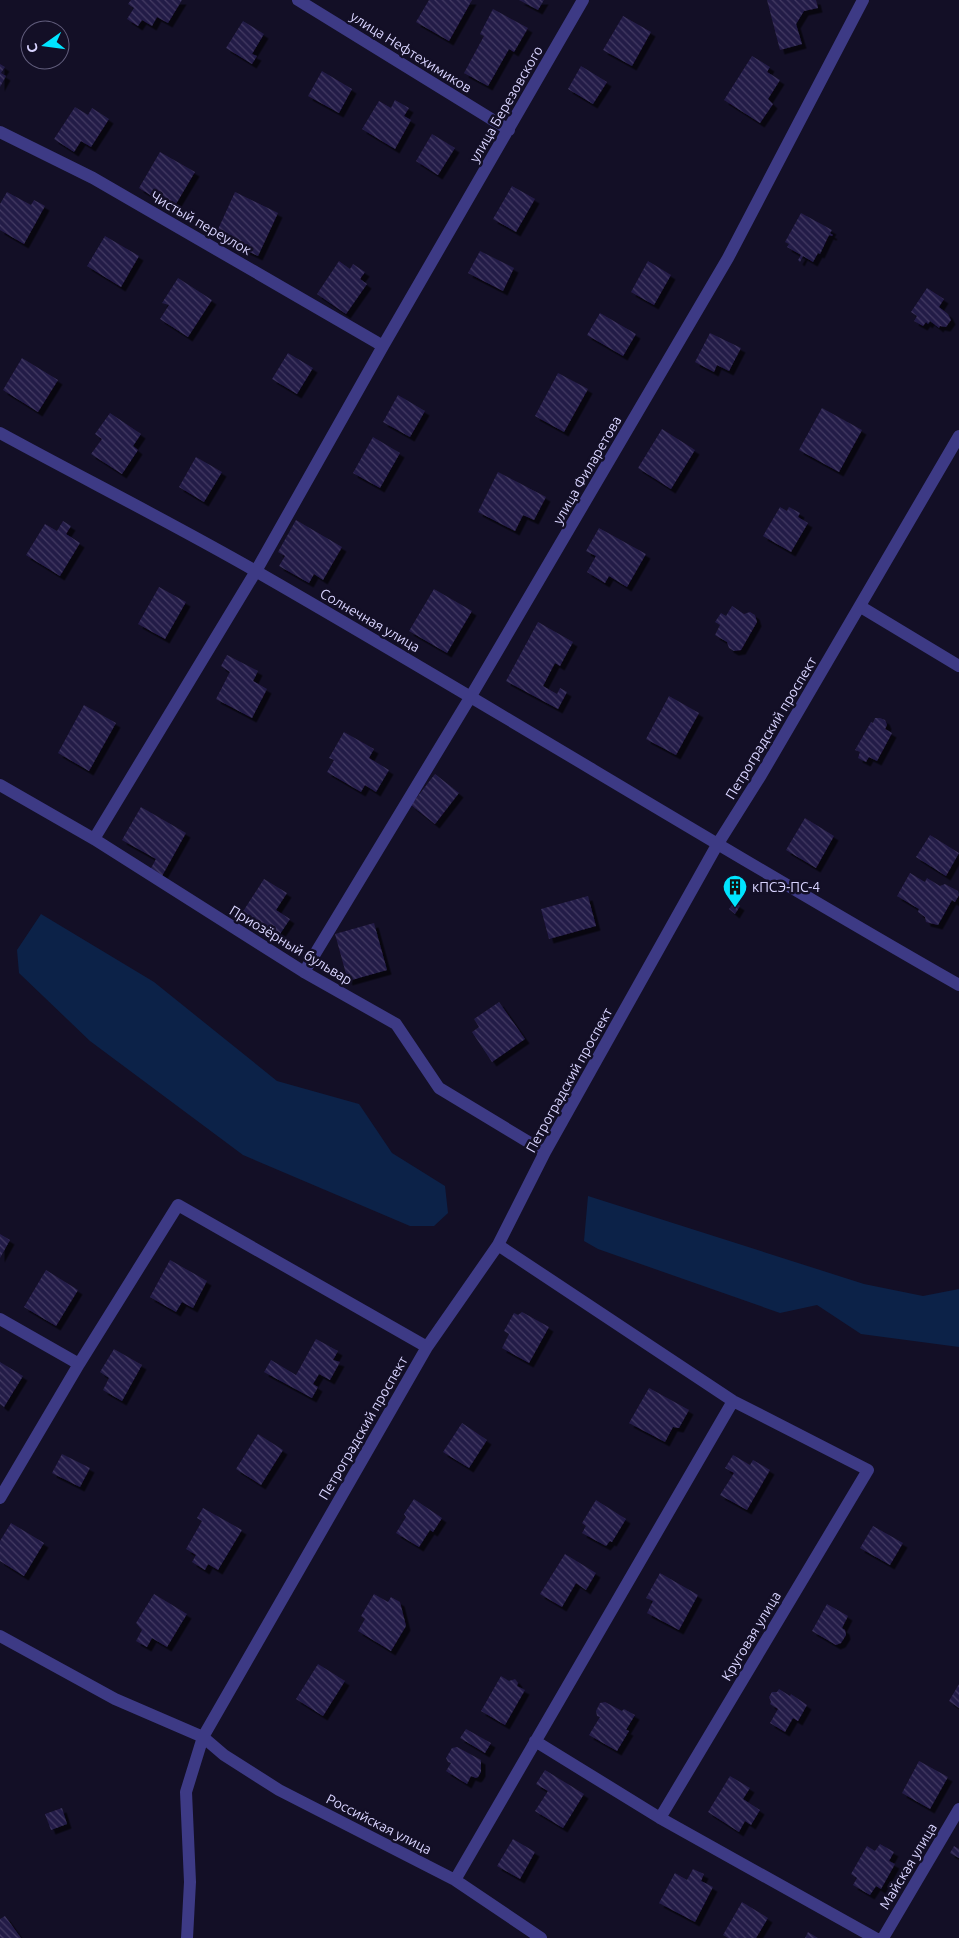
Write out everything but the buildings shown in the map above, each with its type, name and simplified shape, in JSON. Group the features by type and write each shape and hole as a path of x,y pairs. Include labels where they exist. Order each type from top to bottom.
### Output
{"street":[{"name":"улица Нефтехимиков","path":"298,0 509,130"},
{"name":"улица Березовского","path":"94,839 256,571 383,346 583,0"},
{"name":"улица Филаретова","path":"304,972 471,696 728,258 863,0"},
{"name":"Чистый переулок","path":"0,132 93,178 383,346"},
{"name":"Солнечная улица","path":"0,433 256,571 471,696 717,845 959,985"},
{"name":"Петроградский проспект","path":"187,1938 190,1882 186,1792 203,1737 427,1348 498,1245 545,1152 717,845 762,775 959,436"},
{"path":"861,607 959,666"},
{"name":"Приозёрный бульвар","path":"0,785 94,839 304,972 396,1024 439,1088 545,1152"},
{"path":"0,1498 79,1364 178,1205 427,1348"},
{"path":"454,1880 733,1401 498,1245"},
{"path":"0,1319 79,1364"},
{"name":"Круговая улица","path":"660,1818 868,1470 733,1401"},
{"name":"Российская улица","path":"0,1636 115,1699 203,1737 224,1755 279,1790 454,1880 541,1938"},
{"path":"535,1741 660,1818 875,1938"},
{"name":"Майская улица","path":"883,1938 959,1809"}],"water":[{"path":"41,914 154,982 277,1081 359,1104 392,1153 445,1186 448,1213 434,1226 410,1226 243,1155 90,1041 19,973 17,950"},
{"path":"588,1196 864,1284 923,1296 959,1289 959,1347 861,1334 817,1305 780,1313 598,1249 584,1241"}],"place":[{"name":"кПСЭ-ПС-4","path":"735,908"}]}
